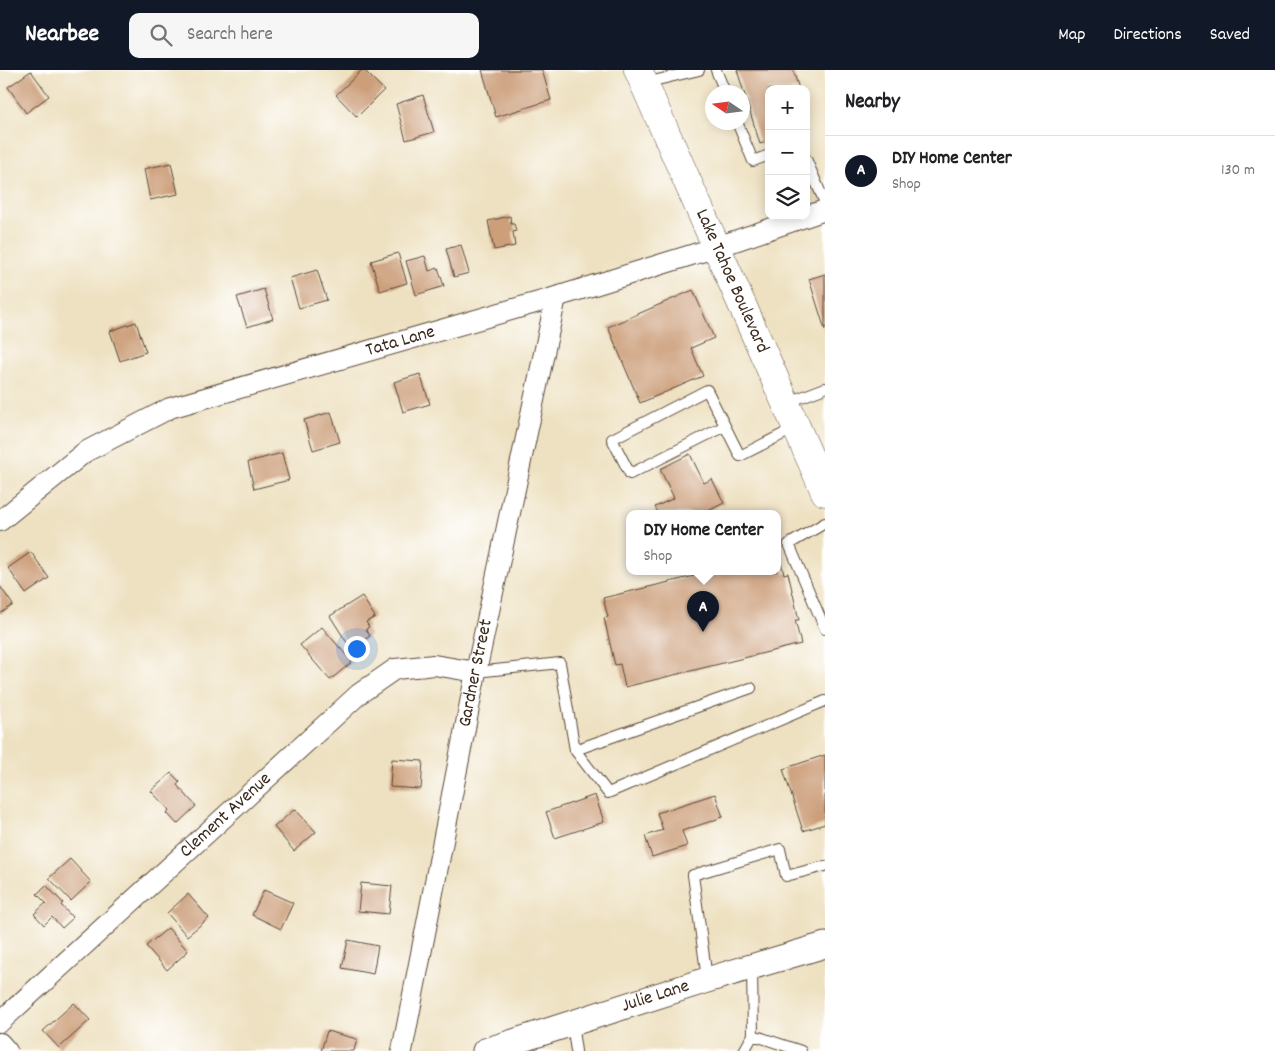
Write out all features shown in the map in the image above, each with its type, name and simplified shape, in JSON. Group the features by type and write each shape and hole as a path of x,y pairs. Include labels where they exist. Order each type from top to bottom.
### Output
{"main road":[{"name":"Lake Tahoe Boulevard","path":"641,77 796,428 813,454 825,492"}],"street":[{"name":"Tata Lane","path":"0,521 85,452 170,408 556,297 717,247 825,210"},
{"name":"Gardner Street","path":"402,1051 476,672 556,297"},
{"name":"Clement Avenue","path":"0,1022 358,694 394,669 434,665 476,672"},
{"name":"Julie Lane","path":"485,1051 518,1046 572,1024 825,945"},
{"path":"0,1043 8,1051"}],"lane":[{"path":"641,77 699,70"},
{"path":"716,70 722,85"},
{"path":"740,130 753,161 765,156"},
{"path":"810,167 825,203"},
{"path":"785,403 825,388"},
{"path":"725,426 630,474 612,438 707,390 725,426 740,456 796,428"},
{"path":"825,523 788,544 825,629"},
{"path":"476,672 560,664 575,750 608,794 825,701"},
{"path":"575,750 750,688"},
{"path":"708,980 693,875 780,849 786,876 825,866"},
{"path":"744,1051 753,1035 752,967"},
{"path":"572,1024 576,1051"},
{"path":"753,1035 801,1051"}],"building":[{"path":"362,70 384,90 357,117 336,95"},
{"path":"482,70 542,70 551,100 496,117"},
{"path":"737,70 793,70 798,85 765,85 765,142 760,144 750,112 750,85 742,85"},
{"path":"31,71 49,96 26,113 8,87"},
{"path":"423,95 434,132 406,140 396,104"},
{"path":"171,163 178,194 150,200 144,169"},
{"path":"510,216 511,224 514,224 516,231 513,232 515,246 494,250 488,221"},
{"path":"461,245 469,273 454,277 446,249"},
{"path":"398,253 407,283 380,291 371,261"},
{"path":"425,256 429,271 438,268 444,286 416,295 406,261"},
{"path":"317,270 327,300 299,308 290,278"},
{"path":"825,274 825,330 809,279"},
{"path":"264,289 273,319 247,327 237,297"},
{"path":"693,290 714,338 691,348 703,376 640,403 608,327"},
{"path":"136,322 146,352 120,361 110,331"},
{"path":"420,374 430,404 403,412 394,382"},
{"path":"331,412 340,442 313,450 304,420"},
{"path":"282,453 289,480 254,489 248,462"},
{"path":"690,454 704,483 712,479 724,503 710,510 656,510 655,507 674,498 660,469"},
{"path":"31,552 49,578 26,594 8,568"},
{"path":"781,563 784,574 788,573 799,620 795,620 801,644 625,687 620,664 615,665 604,618 608,617 603,598 698,575 781,575"},
{"path":"0,586 13,605 0,614"},
{"path":"362,596 375,617 366,622 369,627 366,629 370,636 351,649 330,616"},
{"path":"322,627 352,662 330,680 300,645"},
{"path":"825,755 825,824 803,831 783,769"},
{"path":"392,759 423,761 421,789 390,787"},
{"path":"171,773 180,782 177,785 196,806 177,824 167,813 169,810 151,791"},
{"path":"715,794 723,817 682,831 687,846 652,857 645,836 663,830 657,813"},
{"path":"595,795 604,822 555,838 546,812"},
{"path":"295,809 316,832 294,851 274,827"},
{"path":"70,859 91,882 71,901 49,878"},
{"path":"361,883 392,886 389,914 358,911"},
{"path":"46,885 63,903 61,905 73,918 62,928 52,917 44,925 34,914 46,903 37,894"},
{"path":"264,890 293,903 281,929 252,915"},
{"path":"188,894 209,918 187,936 167,913"},
{"path":"168,928 188,951 167,970 146,946"},
{"path":"348,940 378,946 373,974 342,968"},
{"path":"74,1003 90,1020 59,1048 43,1031"},
{"path":"327,1031 357,1039 354,1051 321,1051"}],"place":[{"name":"DIY Home Center","path":"703,632"}]}
